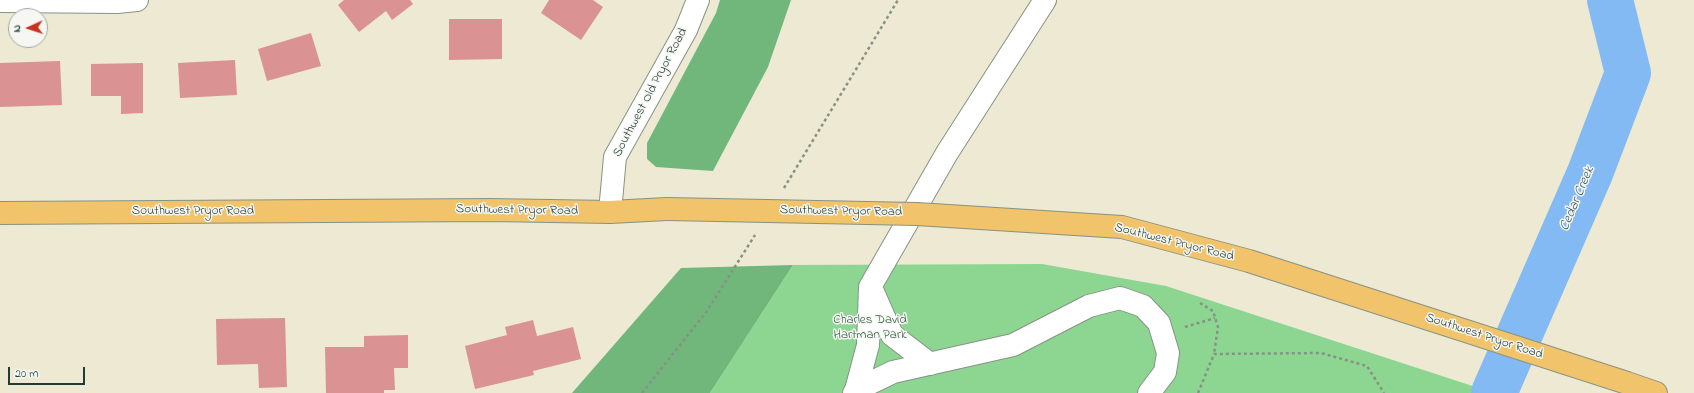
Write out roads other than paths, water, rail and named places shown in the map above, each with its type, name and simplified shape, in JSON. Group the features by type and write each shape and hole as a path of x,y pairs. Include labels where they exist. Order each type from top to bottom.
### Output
{"main road":[{"name":"Southwest Pryor Road","path":"0,213 490,210 610,212 667,209 917,214 1122,227 1249,261 1656,393"}],"street":[{"path":"0,1 117,2 137,0"},
{"name":"Southwest Old Pryor Road","path":"610,212 615,157 686,30 698,0"},
{"path":"855,391 868,344 870,287 947,153 1045,0"},
{"path":"870,287 892,335 930,364"},
{"path":"855,391 893,372 1013,345 1089,306 1120,298 1143,306 1159,323 1168,353 1165,372 1149,393"}],"waterway":[{"name":"Cedar Creek","path":"1494,393 1590,173 1628,73 1610,0"}],"park label":[{"name":"Charles David Hartman Park","path":"870,328"}]}
